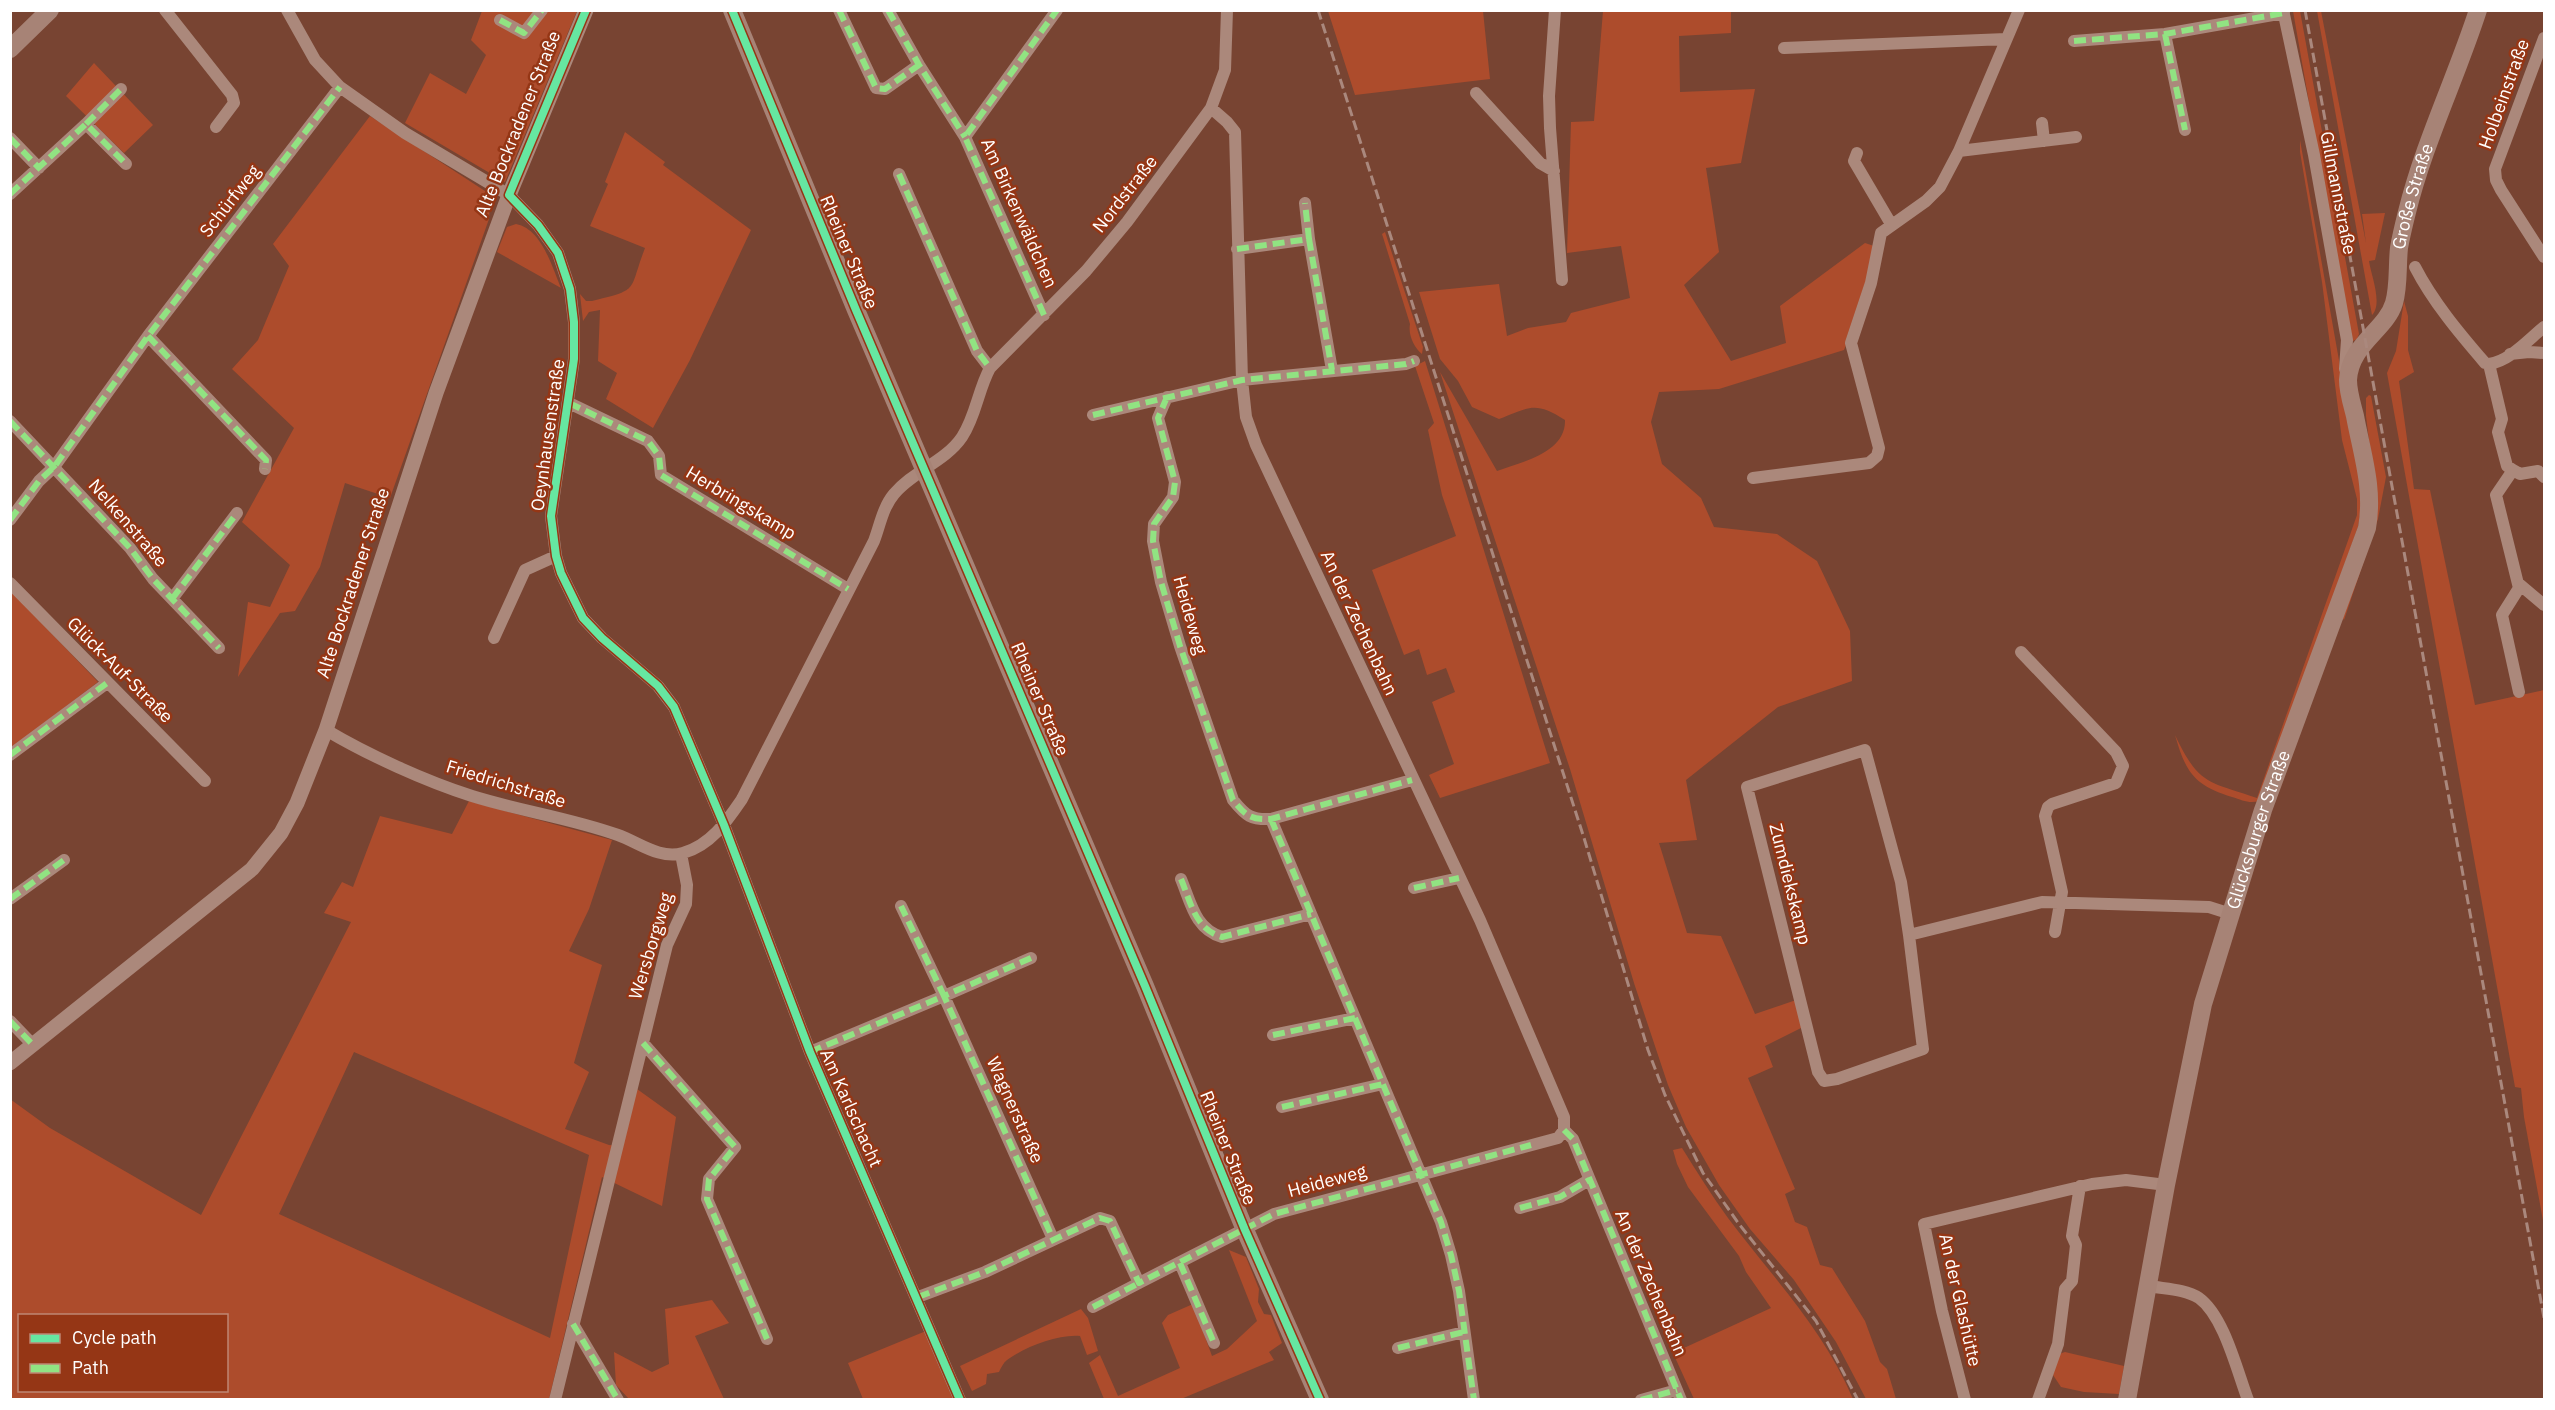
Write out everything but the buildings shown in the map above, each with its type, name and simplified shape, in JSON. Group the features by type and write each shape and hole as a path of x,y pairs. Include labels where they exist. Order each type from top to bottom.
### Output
{"main road":[{"path":"10,49 50,10"},
{"name":"Rheiner Straße","path":"732,10 1245,1230 1320,1400"},
{"name":"Große Straße","path":"2348,379 2352,365 2365,340 2379,326 2394,303 2399,248 2407,212 2432,133 2478,10"},
{"name":"Glücksburger Straße","path":"2127,1400 2166,1185 2203,1004 2263,810 2367,528 2370,509 2368,470 2348,379"}],"street":[{"path":"165,10 232,95 234,103 216,127"},
{"name":"Oeynhausenstraße","path":"287,10 315,60 340,87 405,133 509,195 538,225 558,253 570,289 574,322 574,359 551,516 556,556 570,592 584,618 602,638 658,686 674,707 724,825"},
{"path":"500,20 524,33 542,10"},
{"name":"Alte Bockradener Straße","path":"10,1063 252,869 281,833 297,803 326,730 436,393 509,195 586,10"},
{"path":"839,10 876,88 885,89 919,65"},
{"path":"888,10 919,65 965,137"},
{"name":"Am Birkenwäldchen","path":"1044,315 965,137 1057,10"},
{"name":"Nordstraße","path":"926,469 949,452 962,437 990,368 1086,271 1127,222 1211,108 1225,70 1227,10"},
{"path":"1555,10 1549,96 1562,280"},
{"path":"1753,478 1869,463 1877,456 1879,448 1851,343 1871,283 1881,233 1926,201 1940,187 1959,151 2019,10"},
{"name":"Gillmannstraße","path":"2074,41 2165,34 2284,12 2312,145 2347,340 2345,368 2348,379"},
{"path":"2165,34 2185,130"},
{"name":"Holbeinstraße","path":"2544,38 2495,169 2496,180 2501,190 2544,257"},
{"path":"1784,48 2006,39"},
{"name":"Schürfweg","path":"10,520 39,481 54,467 148,336 340,87"},
{"path":"10,194 121,89"},
{"path":"1476,93 1540,163 1554,171"},
{"name":"An der Zechenbahn","path":"1211,108 1227,122 1234,132 1242,380 1246,417 1256,445 1480,920 1564,1117 1563,1130 1573,1139 1679,1395"},
{"path":"2042,123 2044,141"},
{"path":"86,124 126,164"},
{"path":"1959,151 2076,137"},
{"path":"10,138 39,168"},
{"path":"1857,153 1854,161 1891,224"},
{"path":"900,174 977,351 990,368"},
{"path":"1305,203 1332,370"},
{"path":"1237,249 1309,239"},
{"path":"2415,267 2425,286 2485,363 2495,363 2510,354 2544,327"},
{"path":"148,336 266,460 265,469"},
{"path":"2510,354 2544,353"},
{"path":"1093,415 1242,380 1406,364 1414,361"},
{"path":"2489,364 2502,418 2498,432 2506,466 2520,474 2538,471 2544,477"},
{"name":"Heideweg","path":"1167,397 1158,418 1175,482 1173,497 1154,524 1154,541 1161,582 1180,646 1233,800 1243,813 1256,820 1271,819 1412,780"},
{"name":"Herbringskamp","path":"568,403 648,441 659,456 661,475 848,589"},
{"name":"Nelkenstraße","path":"10,421 130,548 153,579 219,648"},
{"path":"681,854 708,840 724,825 742,799 874,541 884,511 894,494 926,469"},
{"path":"2513,470 2496,495 2519,588 2502,615 2518,692"},
{"path":"172,599 237,513"},
{"path":"494,638 525,570 556,556"},
{"name":"Glück-Auf-Straße","path":"10,583 206,781"},
{"path":"2518,583 2544,605"},
{"path":"2021,652 2116,752 2123,765 2116,783 2052,804 2046,811 2045,816 2062,892 2055,932"},
{"path":"10,755 107,683"},
{"name":"Friedrichstraße","path":"326,730 372,755 471,796 618,835 664,854 681,854"},
{"name":"Zumdiekskamp","path":"1865,750 1901,882 1909,935 1923,1049 1837,1079 1824,1081 1818,1072 1747,787 1865,750"},
{"path":"1271,819 1421,1173 1451,1255 1474,1400"},
{"name":"Am Karlschacht","path":"724,825 810,1052 918,1297 960,1400"},
{"name":"Wersborgweg","path":"555,1400 667,945 686,904 687,885 681,854"},
{"path":"10,899 64,860"},
{"path":"1414,888 1459,878"},
{"path":"1181,879 1202,927 1222,937 1311,914"},
{"path":"1909,935 2042,902 2209,907 2231,914"},
{"name":"Wagnerstraße","path":"901,906 1053,1239"},
{"path":"810,1052 1031,958"},
{"path":"1273,1035 1355,1018"},
{"path":"10,1021 33,1044"},
{"path":"643,1043 735,1148 709,1179 707,1199 767,1339"},
{"path":"1282,1107 1383,1084"},
{"name":"Heideweg","path":"1245,1230 1274,1214 1558,1138 1563,1130"},
{"path":"1520,1208 1560,1197 1589,1180"},
{"name":"An der Glashütte","path":"1965,1400 1942,1311 1924,1224 2080,1186 2126,1180 2166,1185"},
{"path":"2038,1400 2058,1344 2065,1289 2072,1281 2076,1245 2072,1236 2080,1186"},
{"path":"918,1297 985,1272 1100,1218 1110,1221 1139,1283"},
{"path":"1093,1306 1245,1230"},
{"path":"1180,1263 1214,1343"},
{"path":"2149,1286 2187,1292 2208,1307 2220,1327 2247,1400"},
{"path":"573,1324 618,1400"},
{"path":"1398,1348 1464,1332"},
{"path":"1641,1400 1679,1395"}],"shaded area":[{"path":"482,11 577,11 505,182 405,123 430,73 466,94 486,55 471,40"},
{"path":"1328,11 1483,11 1490,79 1355,95"},
{"path":"1603,11 1731,11 1731,33 1679,36 1680,92 1755,89 1741,163 1706,168 1719,252 1684,285 1731,361 1786,343 1780,306 1865,243 1877,247 1856,321 1844,350 1719,389 1659,392 1651,422 1662,464 1701,498 1714,527 1777,534 1817,561 1850,631 1852,681 1778,707 1686,780 1697,840 1659,843 1687,933 1721,936 1755,1014 1796,1000 1803,1027 1765,1046 1773,1067 1748,1078 1795,1189 1785,1194 1795,1222 1807,1227 1820,1265 1832,1268 1865,1321 1880,1362 1887,1369 1896,1399 1866,1399 1836,1342 1794,1280 1750,1229 1719,1185 1686,1127 1668,1085 1634,983 1570,769 1440,372 1497,471 1530,460 1551,448 1563,431 1565,420 1539,408 1518,411 1499,419 1472,407 1458,381 1440,359 1419,292 1499,284 1507,336 1528,328 1566,322 1571,313 1630,298 1621,246 1567,253 1571,122 1594,121"},
{"path":"2293,11 2300,11 2359,334 2357,339 2351,342"},
{"path":"2317,11 2321,11 2366,243 2362,214 2385,213 2375,260 2369,261 2376,297 2375,310 2372,315"},
{"path":"94,63 153,125 124,153 66,96"},
{"path":"370,116 485,191 490,201 489,219 390,498 345,483 320,567 295,611 280,613 238,677 248,602 270,607 290,565 242,522 294,428 232,369 258,340 289,266 273,244"},
{"path":"625,132 665,162 663,165 751,230 690,360 653,428 606,399 617,373 598,361 600,310 589,312 583,321 580,294 586,301 592,301 626,291 634,281 645,248 590,226 608,184 605,182"},
{"path":"2300,140 2363,496 2358,527 2259,801 2249,802 2209,788 2193,776 2183,759 2175,735 2191,764 2206,779 2257,798 2357,515 2357,499 2342,440 2322,282 2300,152"},
{"path":"516,224 525,227 539,241 550,260 561,288 497,252 507,227"},
{"path":"1385,232 1423,347 1422,354 1416,348 1411,336 1410,324 1382,234"},
{"path":"2404,301 2408,316 2408,350 2414,372 2399,381 2414,489 2430,490 2475,705 2544,690 2544,1226 2524,1117 2521,1088 2515,1087 2387,373 2396,351"},
{"path":"1425,361 1550,763 1440,798 1429,775 1454,764 1432,702 1455,692 1446,668 1427,675 1419,649 1404,655 1372,570 1456,536 1442,495 1428,430 1434,423 1415,366"},
{"path":"2369,395 2386,477 2378,519 2344,620 2342,617 2372,465 2366,416 2366,398"},
{"path":"11,591 98,682 11,748"},
{"path":"469,801 612,840 589,909 569,951 602,965 574,1063 589,1072 565,1129 609,1145 623,1146 637,1089 676,1117 662,1206 602,1177 549,1399 11,1400 10,1099 50,1128 201,1215 351,922 324,913 342,882 353,887 380,816 452,834","holes":["354,1052 589,1155 550,1338 279,1214"]},
{"path":"1682,1148 1728,1218 1812,1326 1841,1373 1853,1399 1694,1399 1673,1353 1771,1308 1746,1272 1739,1256 1688,1187 1673,1150"},
{"path":"1229,1250 1246,1257 1259,1289 1258,1302 1264,1314 1271,1315 1282,1343 1269,1352 1274,1360 1181,1399 1104,1399 1089,1363 1100,1355 1118,1396 1180,1368 1162,1323 1168,1315 1193,1304 1212,1356 1227,1349 1257,1321"},
{"path":"712,1300 729,1323 695,1336 724,1399 629,1399 616,1385 614,1352 652,1372 669,1364 665,1309"},
{"path":"1081,1309 1088,1318 1098,1351 1087,1355 1080,1336 1062,1337 1042,1342 1007,1360 999,1372 987,1374 986,1384 972,1391 960,1366"},
{"path":"926,1331 954,1399 863,1399 848,1363"},
{"path":"2065,1352 2124,1366 2119,1394 2084,1392 2061,1387 2053,1375 2059,1354"}],"railway":[{"path":"1318,10 1584,838 1648,1050 1665,1095 1703,1173 1739,1224 1816,1321 1858,1400"},
{"path":"2305,10 2544,1318"}],"marked path":[{"path":"500,20 524,33 542,10"},
{"path":"839,10 876,88 885,89 919,65"},
{"path":"888,10 919,65 965,137"},
{"path":"1044,315 965,137 1057,10"},
{"path":"2074,41 2165,34 2284,13"},
{"path":"2165,34 2185,130"},
{"path":"10,520 39,481 54,467 148,336 340,87"},
{"path":"86,124 121,89"},
{"path":"10,194 86,124 126,164"},
{"path":"10,138 39,168"},
{"path":"899,174 977,351 990,368"},
{"path":"1237,249 1309,239 1305,203"},
{"path":"1309,239 1332,370"},
{"path":"148,336 266,460 265,469"},
{"path":"1093,415 1242,380 1406,364 1414,361"},
{"path":"1167,397 1158,418 1175,482 1173,497 1154,524 1153,541 1161,582 1180,646 1233,800 1249,816 1271,819 1412,780"},
{"path":"569,403 648,441 659,456 661,475 848,589"},
{"path":"10,421 130,548 153,579 219,648"},
{"path":"172,599 237,513"},
{"path":"10,755 107,683"},
{"path":"1271,819 1441,1222 1459,1291 1474,1400"},
{"path":"10,899 64,860"},
{"path":"1414,888 1459,878"},
{"path":"1181,879 1195,914 1206,928 1222,937 1311,914"},
{"path":"810,1052 944,996 901,906"},
{"path":"1031,958 944,996 1053,1239"},
{"path":"1273,1035 1355,1018"},
{"path":"10,1021 33,1045"},
{"path":"643,1043 735,1147 709,1179 707,1199 767,1339"},
{"path":"1282,1107 1383,1084"},
{"path":"1564,1130 1573,1139 1681,1400"},
{"path":"918,1297 985,1272 1100,1218 1110,1221 1139,1283 1274,1214 1531,1145"},
{"path":"1520,1208 1560,1197 1589,1180"},
{"path":"1180,1263 1214,1343"},
{"path":"1093,1307 1139,1283"},
{"path":"573,1324 618,1400"},
{"path":"1398,1348 1464,1332"},
{"path":"1641,1400 1677,1390"}],"cycle path":[{"path":"586,10 509,195 538,225 558,253 570,289 574,322 574,359 551,516 556,556 561,573 583,618 602,638 658,686 674,707 724,825 810,1052 960,1400"},
{"path":"732,10 856,310 1145,986 1245,1230 1320,1400"}]}
